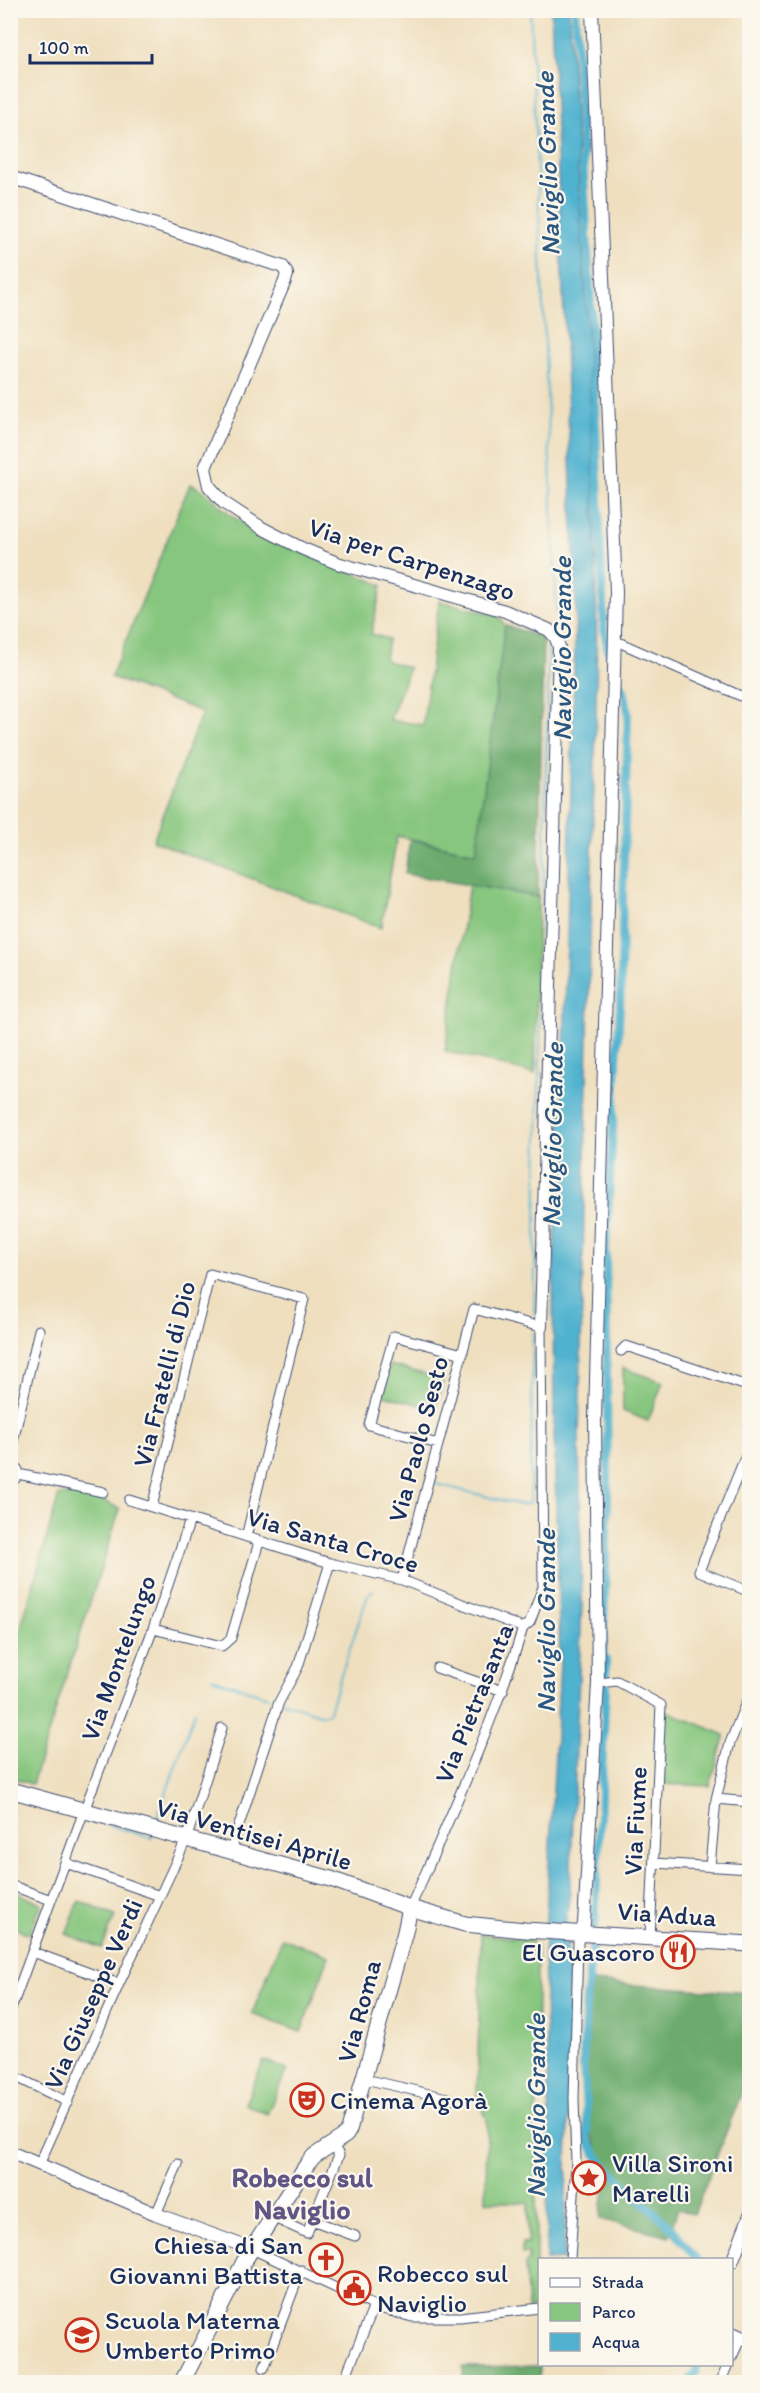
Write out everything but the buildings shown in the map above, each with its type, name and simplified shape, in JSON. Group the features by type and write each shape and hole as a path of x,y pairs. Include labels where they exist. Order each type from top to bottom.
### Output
{"main road":[{"name":"Via Ventisei Aprile","path":"10,1790 230,1853 331,1879 410,1908"},
{"path":"410,1908 437,1916"},
{"name":"Via Roma","path":"332,2144 346,2135 353,2123 410,1908"},
{"name":"Via Adua","path":"437,1916 465,1924 750,1944"},
{"name":"Via Roma","path":"405,1932 418,1919 437,1916"},
{"path":"182,2382 217,2311 252,2249 308,2163 332,2144"}],"street":[{"path":"570,2258 576,2162 574,2099 578,1942 576,1933 603,1682 595,1419 616,641 616,592 592,10"},
{"name":"Via per Carpenzago","path":"10,177 283,267 286,274 285,281 205,468 209,486 224,503 262,528 337,563 505,611 553,634 558,658 541,1327"},
{"path":"616,641 750,700"},
{"name":"Via Fratelli di Dio","path":"152,1507 210,1274 304,1299 246,1537"},
{"name":"Via Paolo Sesto","path":"402,1581 474,1309 541,1327"},
{"name":"Via Pietrasanta","path":"410,1908 476,1760 503,1691 523,1628 530,1622 543,1587 541,1327"},
{"path":"10,1454 39,1329"},
{"path":"438,1444 369,1425 394,1336 463,1354"},
{"path":"621,1351 626,1346 750,1387"},
{"path":"750,1445 699,1571 750,1592"},
{"path":"10,1461 17,1467 18,1474 10,1483"},
{"path":"18,1474 103,1492"},
{"name":"Via Santa Croce","path":"129,1500 259,1542 402,1581 523,1628"},
{"name":"Via Montelungo","path":"10,2012 153,1629 190,1520"},
{"path":"153,1629 222,1646 231,1638 259,1542"},
{"path":"230,1853 279,1702 298,1667 330,1563"},
{"path":"437,1668 503,1691"},
{"name":"Via Fiume","path":"603,1682 617,1681 661,1705 650,1938"},
{"path":"710,1867 716,1799 730,1743 746,1713 750,1693"},
{"name":"Via Giuseppe Verdi","path":"39,2165 186,1840 222,1728"},
{"path":"716,1799 750,1802"},
{"path":"66,1863 160,1896"},
{"path":"654,1863 750,1869"},
{"path":"10,1885 51,1900"},
{"path":"393,1902 404,1899 420,1885"},
{"path":"33,1952 119,1984"},
{"path":"10,2074 68,2102"},
{"path":"365,2079 451,2099"},
{"path":"274,2218 307,2233 339,2155 332,2144"},
{"path":"10,2152 156,2214 252,2249 374,2306 412,2317 460,2317 538,2308"},
{"path":"156,2214 178,2164"},
{"path":"733,2259 750,2215"},
{"path":"312,2220 355,2236"},
{"path":"264,2368 301,2270"},
{"path":"345,2378 374,2306"},
{"path":"733,2355 741,2337"},
{"path":"720,2381 727,2366"}],"green space":[{"path":"190,484 203,491 238,520 309,555 382,585 371,634 388,639 385,660 409,668 390,720 423,725 439,601 497,615 505,625 476,853 397,836 381,928 153,841 202,712 111,677"},
{"path":"505,625 543,638 538,897 405,874 410,839 476,853"},
{"path":"469,884 538,897 535,1074 445,1051"},
{"path":"390,1365 444,1379 436,1409 383,1395"},
{"path":"623,1368 663,1382 648,1421 623,1411"},
{"path":"59,1495 94,1496 120,1509 32,1784 11,1778 11,1661"},
{"path":"664,1710 725,1735 710,1786 661,1784"},
{"path":"11,1890 42,1904 29,1934 11,1926"},
{"path":"79,1901 115,1916 102,1948 66,1934"},
{"path":"481,1934 529,1940 537,1946 536,2308 528,2309 525,2264 528,2261 528,2254 522,2254 522,2243 528,2242 528,2203 486,2201 487,2118 477,2099"},
{"path":"282,1938 329,1956 301,2032 252,2014"},
{"path":"592,1982 749,1993 749,2074 694,2214 678,2209 669,2236 600,2219 605,2182 603,2163 583,2114 585,2036"},
{"path":"264,2060 287,2070 267,2114 245,2104"},
{"path":"540,2366 540,2382 463,2382 463,2367"}],"water":[{"path":"569,10 591,411 596,612 596,712 579,1440 582,1605 570,1891 564,1937 567,1943 569,1982 569,2101 564,2258 546,2258 549,2125 544,1954 560,1663 553,1285 564,1050 576,600 551,11"}],"waterway":[{"name":"Naviglio Grande","path":"530,10 557,620 554,628"},
{"path":"575,10 591,307 604,629 608,651"},
{"name":"Naviglio Grande","path":"534,1314 549,637"},
{"path":"595,1926 606,1686 606,1660 603,1656 608,1499 606,1250 620,1007 628,712 622,685"},
{"path":"436,1484 521,1505 530,1503 533,1333"},
{"path":"283,1702 323,1715 328,1713 368,1595 373,1590"},
{"path":"212,1678 271,1698"},
{"path":"155,1824 195,1711"},
{"path":"105,1824 152,1838 152,1835"},
{"path":"593,1942 586,2001 583,2064 588,2141 601,2161 673,2229 695,2258"},
{"path":"689,2382 696,2372 696,2366"}],"place":[{"name":"El Guascoro","path":"678,1952"},
{"name":"Cinema Agorà","path":"307,2100"},
{"name":"Villa Sironi Marelli","path":"589,2178"},
{"name":"Chiesa di San Giovanni Battista","path":"326,2260"},
{"name":"Robecco sul Naviglio","path":"354,2288"},
{"name":"Scuola Materna Umberto Primo","path":"82,2335"}],"district":[{"name":"Robecco sul Naviglio","path":"302,2193"}]}
